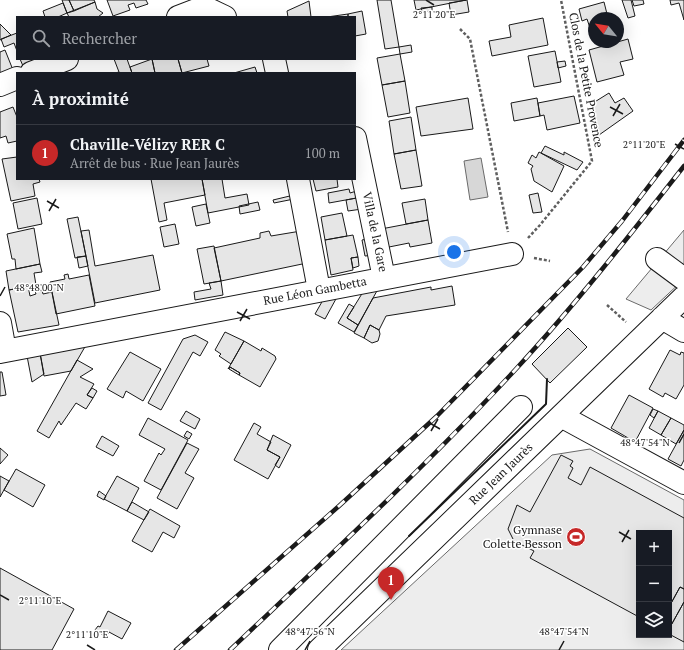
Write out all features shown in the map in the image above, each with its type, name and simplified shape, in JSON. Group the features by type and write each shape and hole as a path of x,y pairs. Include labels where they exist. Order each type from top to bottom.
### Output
{"street":[{"path":"180,16 202,4 222,16"},
{"path":"34,72 64,60"},
{"path":"274,60 277,72"},
{"path":"0,85 16,78"},
{"name":"Villa de la Gare","path":"356,143 384,278"},
{"path":"298,180 319,290"},
{"name":"Rue Léon Gambetta","path":"3,352 512,254"},
{"path":"657,259 684,279"},
{"name":"Rue Jean Jaurès","path":"319,650 684,297"},
{"path":"662,318 684,330"},
{"path":"0,323 3,352"},
{"path":"280,650 521,407"},
{"path":"561,416 684,483"}],"path":[{"name":"Clos de la Petite Provence","path":"512,254 540,225 592,161 561,0"},
{"path":"460,29 470,39 512,254"}],"shaded area":[{"path":"481,158 488,197 470,200 464,161"},
{"path":"684,230 684,279 651,310 626,299"},
{"path":"590,449 684,500 684,650 341,650 552,455"}],"building":[{"path":"62,0 69,0 74,11 67,13"},
{"path":"69,0 94,0 95,2 74,11"},
{"path":"107,0 146,0 148,4 136,8 134,3 128,5 130,10 113,16"},
{"path":"377,0 391,0 399,47 385,49"},
{"path":"414,0 466,0 416,10"},
{"path":"467,0 469,12 451,15 449,3"},
{"path":"622,0 631,0 635,16 628,18"},
{"path":"632,0 643,0 644,4 634,6"},
{"path":"670,0 684,0 684,20 679,3 671,5"},
{"path":"309,1 311,16 288,16 287,11"},
{"path":"95,2 97,9 103,13 99,16 68,16 67,13"},
{"path":"604,2 606,12 588,12 588,22 587,19 582,21 579,9"},
{"path":"63,3 67,13 60,16 45,16 43,11"},
{"path":"432,7 432,11 422,12 421,8"},
{"path":"362,11 366,34 356,36 356,16 348,16 348,14"},
{"path":"348,14 348,16 334,16"},
{"path":"543,18 548,45 492,56 489,41 511,37 509,25"},
{"path":"0,24 11,35 0,40"},
{"path":"16,33 16,48 14,43 4,47 1,39"},
{"path":"628,39 633,59 620,62 624,75 597,82 589,50 596,48 624,48 624,40"},
{"path":"411,45 412,52 400,54 399,47"},
{"path":"5,50 13,70 0,75 0,52"},
{"path":"555,51 561,82 534,87 528,56"},
{"path":"400,54 405,81 382,85 377,58"},
{"path":"20,60 33,60 34,62 23,66"},
{"path":"114,60 127,60 132,72 119,72"},
{"path":"152,60 178,60 182,72 155,72"},
{"path":"152,60 155,72 132,72 130,67"},
{"path":"178,60 207,60 209,66 182,72"},
{"path":"565,61 566,66 558,68 557,62"},
{"path":"255,67 257,72 238,72"},
{"path":"405,81 410,113 388,117 382,85"},
{"path":"609,93 615,103 624,98 633,111 599,135 593,103"},
{"path":"574,96 580,123 547,130 544,115 540,116 538,103"},
{"path":"468,98 473,129 421,136 416,107"},
{"path":"537,98 540,116 514,121 511,103"},
{"path":"13,107 16,114 16,141 8,143 6,136 0,138 0,112"},
{"path":"411,117 416,150 394,154 389,121"},
{"path":"545,146 564,155 564,152 583,162 577,170 541,153"},
{"path":"416,150 422,186 401,189 394,154"},
{"path":"539,152 564,166 552,192 534,181 531,169 533,166 528,163 532,155 536,158"},
{"path":"16,157 16,180 39,180 40,182 33,184 35,196 11,201 2,159"},
{"path":"151,180 202,180 205,195 164,203 167,220 159,222"},
{"path":"202,180 222,180 225,198 247,194 249,205 208,213"},
{"path":"313,180 337,180 338,187 316,191"},
{"path":"349,189 350,193 360,190 362,197 329,203 328,193"},
{"path":"538,193 542,212 533,213 529,195"},
{"path":"294,195 294,199 274,203 273,200"},
{"path":"367,196 369,208 348,211 346,200"},
{"path":"37,198 42,224 18,229 13,203"},
{"path":"425,199 428,220 406,224 402,203"},
{"path":"258,202 260,210 240,214 239,206"},
{"path":"206,204 210,223 196,226 192,207"},
{"path":"342,213 347,236 325,240 321,217"},
{"path":"78,217 86,256 75,258 67,219"},
{"path":"428,220 432,243 410,247 409,243 384,248 381,229"},
{"path":"175,224 179,244 164,247 160,227"},
{"path":"34,228 40,264 16,269 15,259 12,259 7,234"},
{"path":"89,230 95,266 153,255 160,290 95,303 81,231"},
{"path":"269,231 271,236 301,231 307,263 221,281 214,248 260,238 260,233"},
{"path":"353,235 358,257 351,258 353,270 331,275 325,240"},
{"path":"372,238 375,255 365,256 362,240"},
{"path":"214,246 221,281 204,284 197,249"},
{"path":"86,256 88,266 79,268 77,257"},
{"path":"358,257 359,266 353,268 351,258"},
{"path":"40,264 42,272 34,273 36,285 9,290 6,271"},
{"path":"68,274 69,279 89,275 95,306 56,314 50,282 65,279 64,275"},
{"path":"221,281 223,295 195,300 194,292 211,289 209,283"},
{"path":"28,286 30,296 36,294 35,291 42,290 43,294 52,292 59,325 18,332 9,290"},
{"path":"452,286 455,305 386,316 379,330 370,325 364,338 354,333 373,298 431,287 431,290"},
{"path":"378,289 358,325 347,318 363,292"},
{"path":"337,297 325,319 315,314 323,300"},
{"path":"349,304 354,307 347,318 358,325 354,332 338,323"},
{"path":"370,325 379,330 380,334 378,341 372,343 364,338"},
{"path":"568,328 587,347 550,383 532,364"},
{"path":"225,332 244,341 231,364 219,356 221,354 215,350"},
{"path":"195,335 208,342 200,356 193,352 161,410 148,403 183,339"},
{"path":"244,341 261,351 262,348 275,356 276,359 260,387 239,375 240,373 230,367 228,369"},
{"path":"86,345 71,371 44,376 40,353"},
{"path":"670,350 680,355 681,352 684,353 684,385 676,399 665,393 663,397 649,389"},
{"path":"130,352 161,369 143,401 126,391 123,398 107,389"},
{"path":"40,353 44,374 32,382 27,356"},
{"path":"77,360 93,369 80,377 94,384 87,395 93,398 86,409 76,403 61,425 59,421 49,438 37,431"},
{"path":"230,367 240,373 239,375 229,369"},
{"path":"0,372 2,372 6,395 0,396"},
{"path":"92,388 97,391 93,398 87,395"},
{"path":"629,395 653,408 635,442 611,428"},
{"path":"653,409 658,411 654,418 650,415"},
{"path":"186,411 200,419 195,429 180,421"},
{"path":"658,411 671,418 661,435 649,428"},
{"path":"148,418 188,440 161,490 144,481 159,453 161,455 165,449 139,435"},
{"path":"671,418 684,425 684,430 676,444 661,435"},
{"path":"254,423 261,427 257,434 271,442 267,450 280,457 268,479 234,460"},
{"path":"684,430 684,460 681,466 668,459"},
{"path":"187,431 192,434 189,439 184,436"},
{"path":"273,435 291,445 279,468 275,465 280,457 267,450"},
{"path":"102,436 119,446 113,456 96,447"},
{"path":"187,443 199,449 185,473 194,478 177,509 157,498"},
{"path":"0,448 8,455 0,464"},
{"name":"Gymnase Colette Besson","path":"561,455 573,461 570,466 573,468 568,478 581,485 590,467 684,518 684,589 680,587 672,602 672,530 636,530 636,615 530,558 534,551 514,541 508,529 517,505 530,512"},
{"path":"16,469 45,485 33,507 4,490"},
{"path":"0,476 9,481 0,497"},
{"path":"117,476 139,488 127,511 104,499"},
{"path":"99,491 106,496 104,500 97,496"},
{"path":"132,502 149,512 144,520 127,511"},
{"path":"150,509 180,526 174,538 163,532 152,552 132,541"},
{"path":"0,568 74,609 52,650 0,650"},
{"path":"680,587 684,589 684,602 672,624 672,602"},
{"path":"684,602 684,642 672,636 672,624"},
{"path":"108,611 131,623 122,639 109,632 106,637 95,630 98,626 100,627"}],"railway":[{"path":"176,650 339,506 437,416 583,267 622,221 684,140"},
{"path":"230,650 411,477 516,369 581,294 684,166"}],"wall":[{"path":"409,536 546,404 547,379"}],"place":[{"name":"Gymnase Colette Besson","path":"576,537"},
{"name":"Chaville-Vélizy RER C","path":"391,600"}]}
